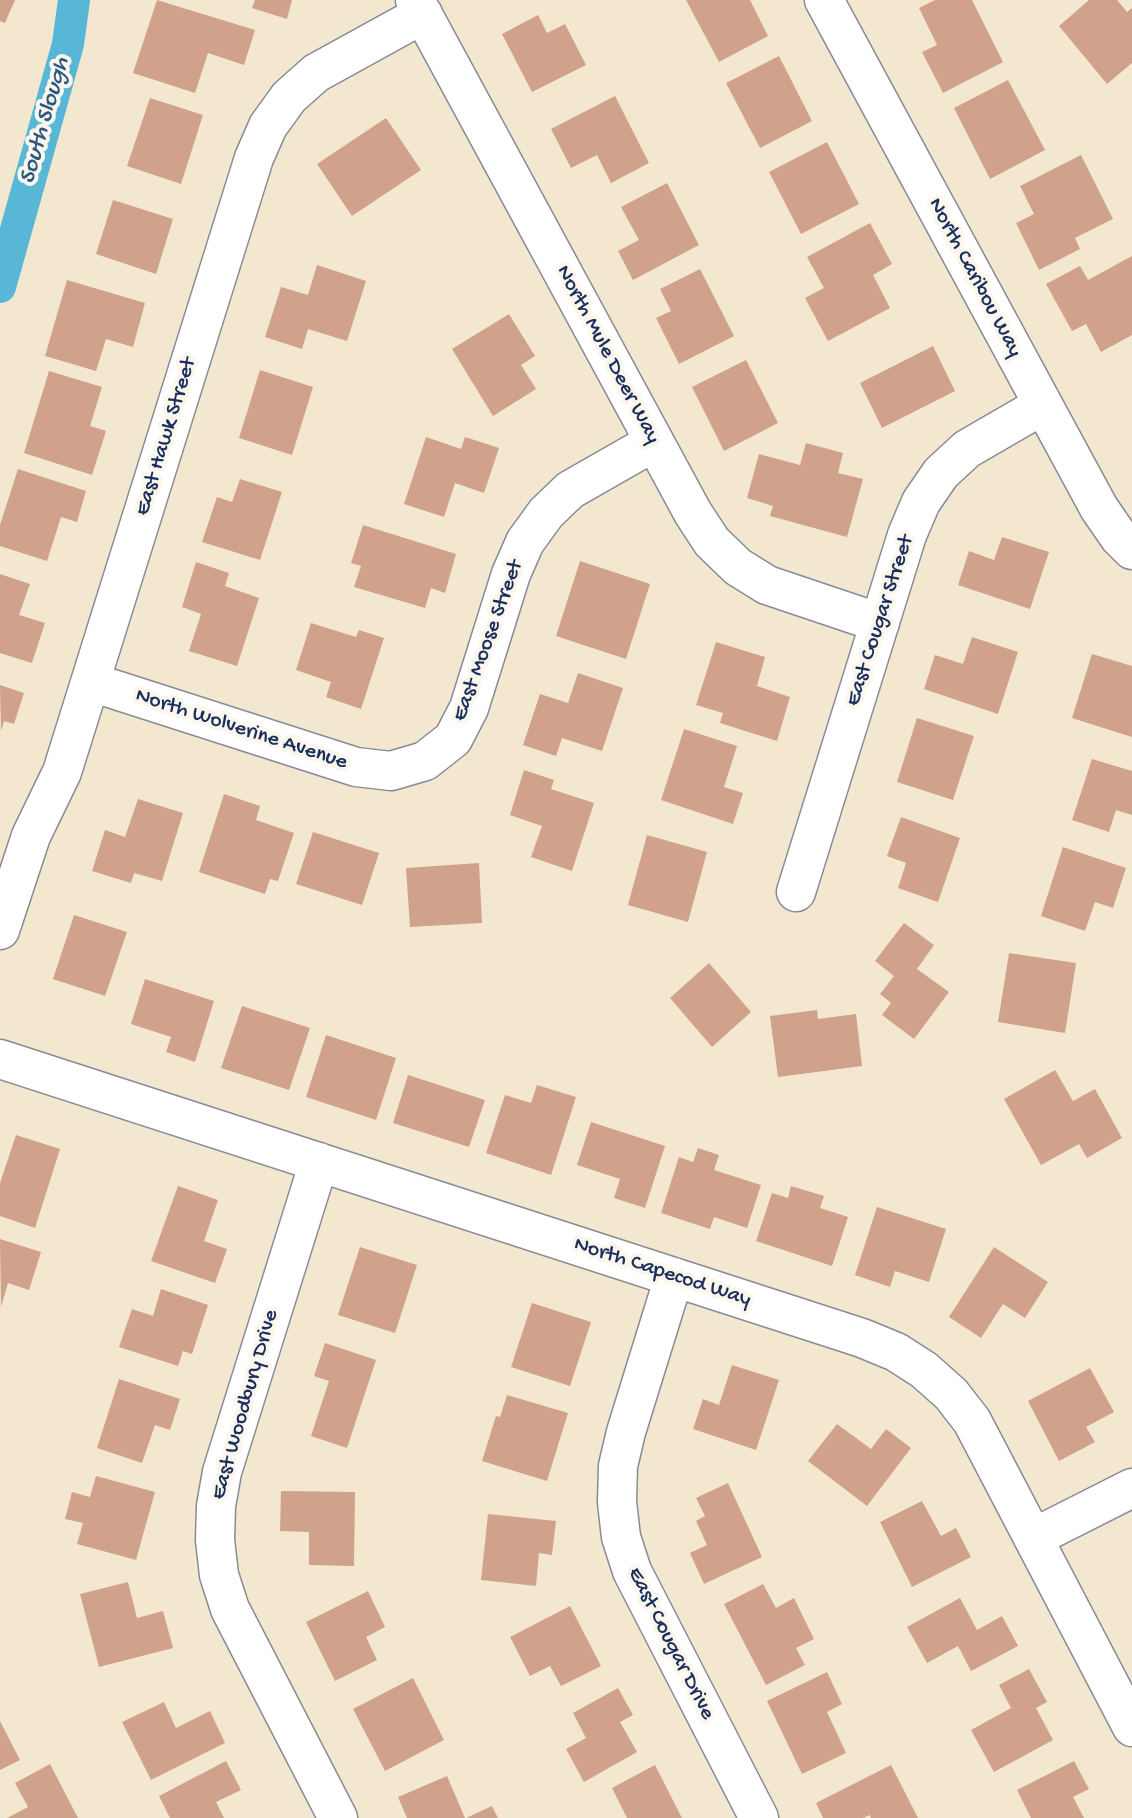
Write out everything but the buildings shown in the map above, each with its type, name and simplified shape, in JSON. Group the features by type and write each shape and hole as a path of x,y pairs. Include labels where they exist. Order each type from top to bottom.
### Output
{"street":[{"name":"North Caribou Way","path":"824,0 1099,508 1132,550"},
{"name":"North Mule Deer Way","path":"419,7 654,442 712,542 738,567 767,585 880,623"},
{"name":"East Hawk Street","path":"0,930 31,836 62,772 254,158 268,126 289,97 316,73 419,7"},
{"name":"East Cougar Street","path":"796,892 907,535 921,502 941,473 967,449 1043,405"},
{"name":"East Moose Street","path":"391,771 425,761 453,739 469,708 511,574 525,542 546,513 570,490 654,442"},
{"name":"North Wolverine Avenue","path":"91,682 356,767 391,771"},
{"name":"North Capecod Way","path":"0,1059 862,1338 896,1352 924,1370 951,1394 972,1421 1132,1727"},
{"name":"East Woodbury Drive","path":"319,1162 222,1472 216,1506 215,1540 219,1575 230,1609 338,1818"},
{"name":"East Cougar Drive","path":"674,1277 618,1466 617,1502 621,1537 632,1571 759,1818"},
{"path":"1033,1538 1132,1488"}],"waterway":[{"name":"South Slough","path":"0,287 68,44 74,0"}]}
